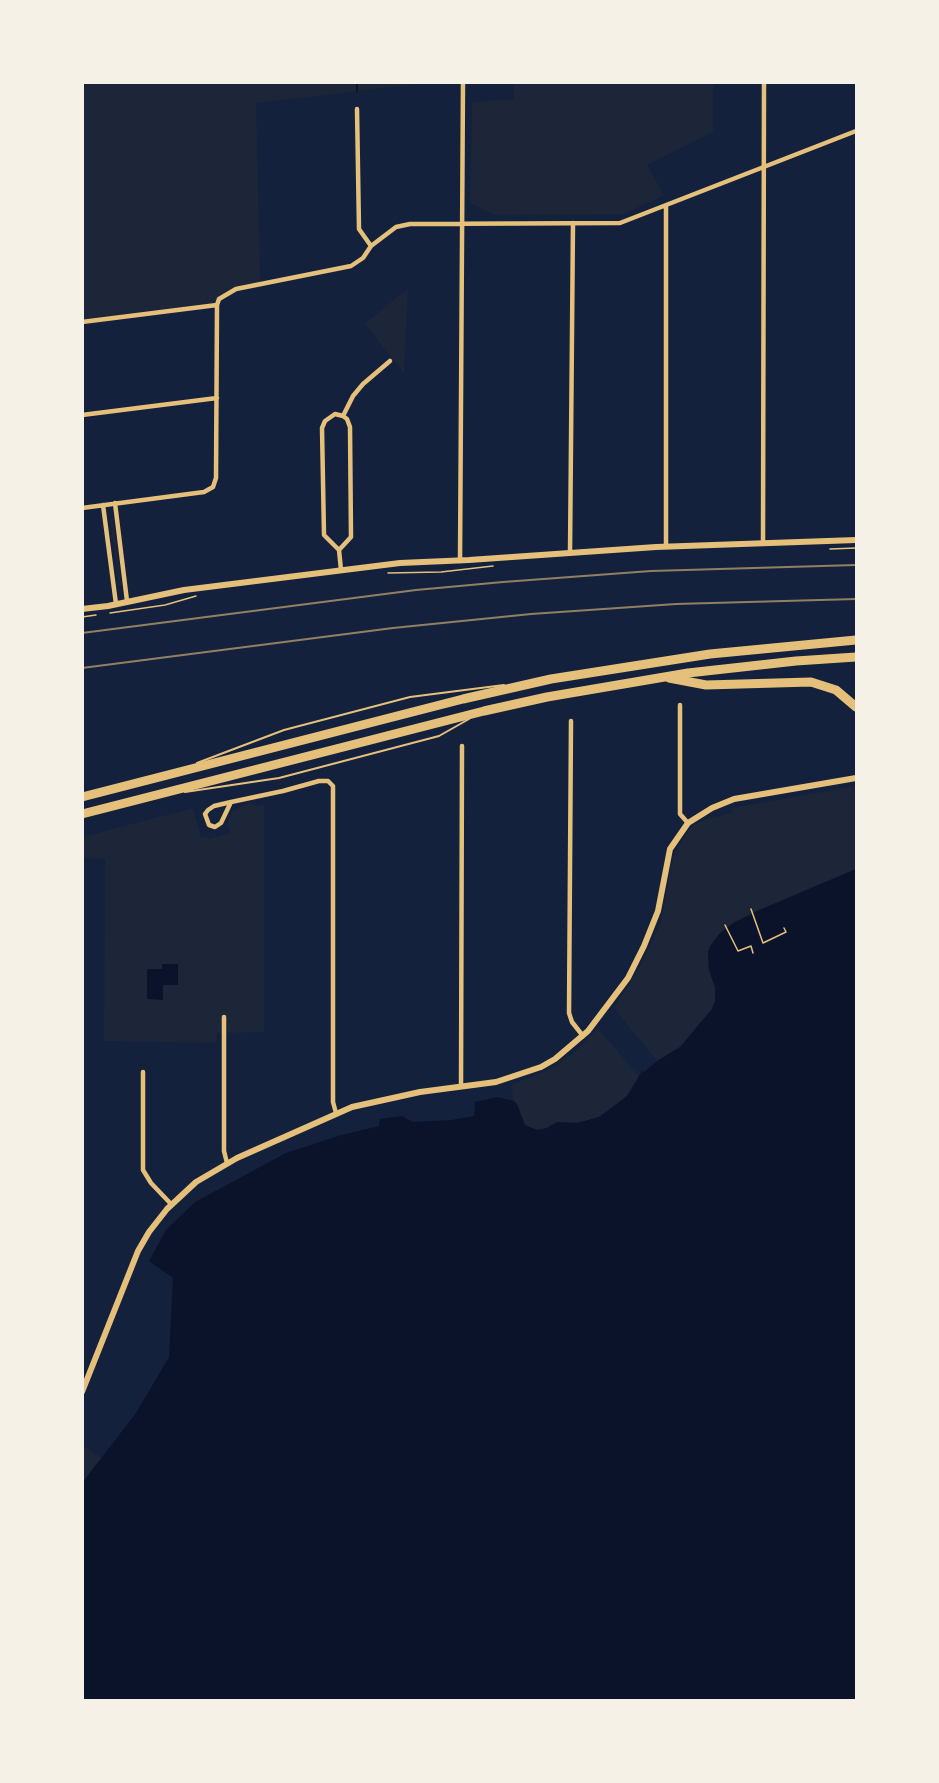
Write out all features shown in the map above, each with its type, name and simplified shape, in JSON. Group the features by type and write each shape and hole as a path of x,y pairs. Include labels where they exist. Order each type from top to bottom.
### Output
{"highway":[{"path":"82,797 551,679 710,654 856,640"},
{"path":"82,814 484,711 568,693 753,665 856,657"},
{"path":"662,677 706,685 811,682 836,690 856,708"}],"street":[{"path":"460,561 463,82"},
{"path":"763,542 764,82"},
{"path":"357,109 359,229 371,246"},
{"path":"82,508 204,492 213,488 216,478 217,305 219,299 236,289 351,266 363,258 371,246 396,227 410,224 620,223 666,207 856,131"},
{"path":"666,207 666,546"},
{"path":"570,553 573,223"},
{"path":"82,322 217,305"},
{"path":"343,416 353,396 363,384 390,361"},
{"path":"82,415 217,398"},
{"path":"339,550 351,537 350,427 347,419 335,414 330,416 322,428 324,535 339,550 341,570"},
{"path":"115,503 127,601"},
{"path":"103,505 116,604"},
{"path":"82,609 191,589 409,562 460,561 666,546 856,540"},
{"path":"680,705 681,814 687,824"},
{"path":"571,721 570,1013 572,1023 583,1036"},
{"path":"461,1086 462,746"},
{"path":"82,1392 85,1377 133,1260 149,1232 171,1204 196,1182 227,1163 336,1113 384,1099 496,1082 541,1067 562,1054 583,1036 617,995 637,961 658,911 670,849 687,824 715,806 734,799 856,778"},
{"path":"231,802 221,824 214,826 208,824 205,816 207,811 231,802 319,781 328,781 333,786 333,1102 336,1113"},
{"path":"224,1017 224,1151 227,1163"},
{"path":"143,1072 143,1170 151,1183 171,1204"}],"lane":[{"path":"167,775 266,736 410,697 551,679"},
{"path":"144,798 279,778 397,748 439,736 484,711"}],"path":[{"path":"820,549 856,548"},
{"path":"400,574 487,568 499,564"},
{"path":"110,614 188,600 199,594"},
{"path":"82,617 100,615"},
{"path":"751,909 763,943 786,932 784,928"},
{"path":"725,925 738,951 751,946 753,953"}],"shaded area":[{"path":"82,83 426,83 256,103 260,283 225,294 217,305 83,323"},
{"path":"514,83 713,83 713,132 647,165 664,195 624,214 495,215 470,203 472,102 514,99"},
{"path":"408,288 404,373 365,324"},
{"path":"110,519 113,519 121,586 119,586"},
{"path":"856,786 856,869 733,923 708,952 709,970 715,987 715,1001 712,1009 680,1047 657,1061 614,1008 639,969 661,922 673,857 688,831 694,825 714,816 716,818 732,812 731,808"},
{"path":"249,803 255,806 264,804 264,1032 217,1033 216,1043 104,1041 105,859 83,858 83,837 193,808 201,837 207,836 208,839 230,833 227,824 232,812"},
{"path":"856,869 856,1700 83,1700 82,1483 136,1413 169,1357 173,1278 149,1261 166,1230 195,1202 286,1153 338,1136 379,1126 380,1119 402,1116 413,1122 474,1116 475,1102 497,1097 514,1101 525,1125 537,1130 547,1128 557,1122 577,1123 599,1117 627,1096 642,1071 644,1072 680,1047 712,1009 715,1001 715,987 709,970 708,952 719,934 733,923 757,911"},
{"path":"162,964 178,964 178,985 163,985 163,1000 147,999 147,969 162,969"},
{"path":"598,1028 639,1077 635,1086 620,1103 599,1117 577,1123 557,1122 547,1128 537,1130 529,1128 525,1125 514,1101 511,1085 555,1067 577,1050"},
{"path":"83,1445 101,1458 83,1483"}],"waterway":[{"path":"357,82 357,91"}],"railway":[{"path":"82,633 416,590 503,582 651,571 856,565"},
{"path":"82,668 393,628 531,614 676,604 856,599"}]}
